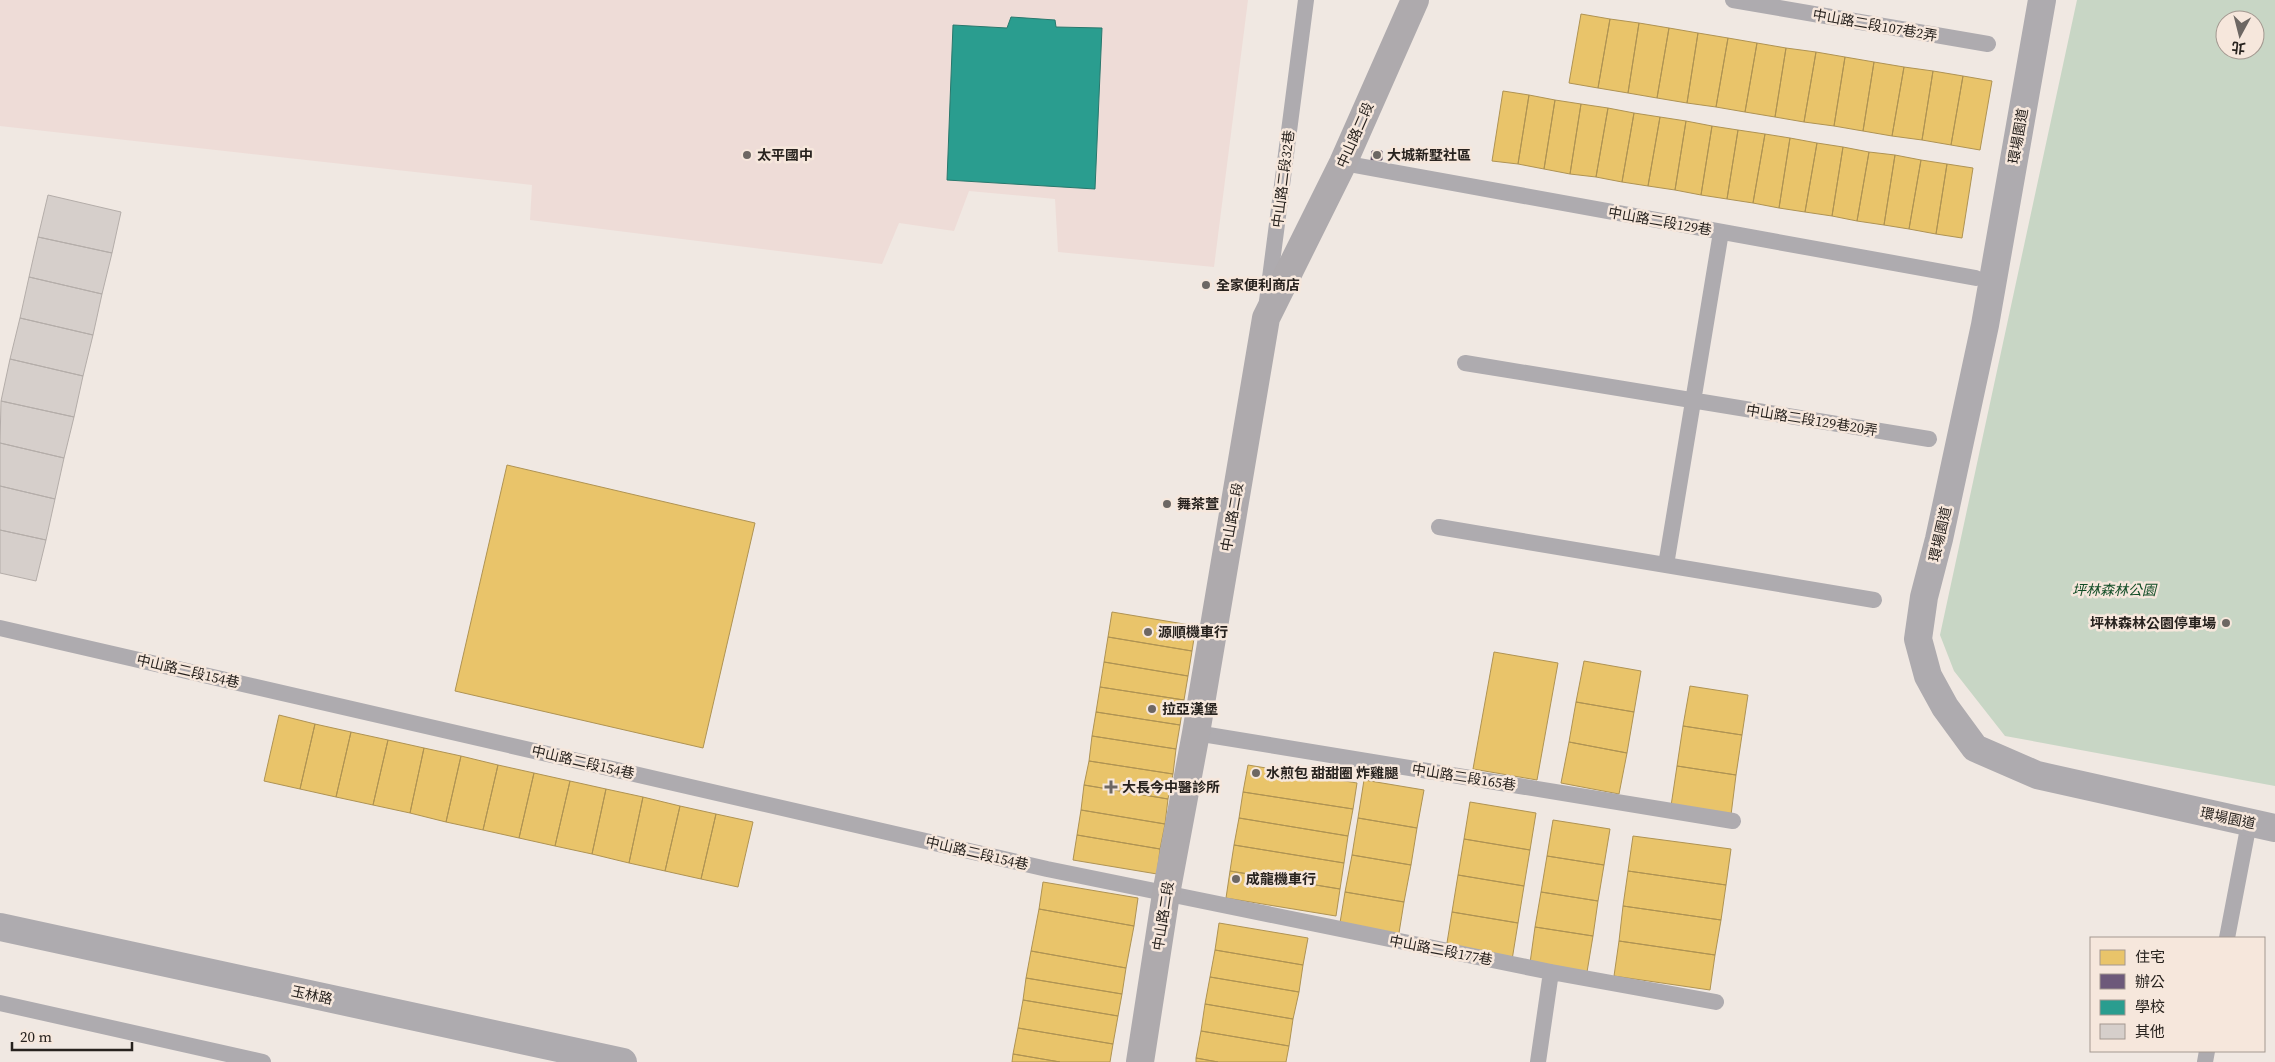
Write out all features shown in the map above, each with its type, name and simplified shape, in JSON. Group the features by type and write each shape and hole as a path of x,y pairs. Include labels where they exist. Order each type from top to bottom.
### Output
{"main road":[{"name":"中山路二段","path":"1140,1062 1166,894 1196,732 1266,318 1343,163 1415,0"}],"street":[{"name":"環場園道","path":"2042,0 1985,325 1939,539 1924,597 1918,639 1928,676 1945,707 1975,748 2037,774 2275,828"},
{"name":"玉林路","path":"0,927 623,1062"}],"lane":[{"name":"中山路二段32巷","path":"1259,358 1306,0"},
{"name":"中山路二段107巷2弄","path":"1733,0 1988,44"},
{"name":"中山路二段129巷","path":"1343,163 1976,278"},
{"path":"1666,565 1721,232"},
{"name":"中山路二段129巷20弄","path":"1465,363 1929,439"},
{"path":"1439,526 1874,600"},
{"name":"中山路二段154巷","path":"0,628 1018,862 1166,894"},
{"name":"中山路二段165巷","path":"1196,732 1733,821"},
{"path":"2227,937 2249,823"},
{"name":"中山路二段177巷","path":"1166,894 1550,972 1716,1002"},
{"path":"1538,1062 1550,972"},
{"path":"0,1003 263,1062"}],"shaded area":[{"name":"太平國中","path":"0,0 1248,0 1214,267 1058,252 1055,199 969,191 954,231 899,223 882,264 530,220 532,185 0,126"}],"green space":[{"name":"坪林森林公園","path":"2077,0 2275,0 2275,786 2005,736 1954,671 1940,635"}],"building: 住宅":[{"path":"1581,14 1610,19 1598,88 1569,83"},
{"path":"1610,19 1639,23 1628,93 1598,88"},
{"path":"1639,23 1669,28 1657,98 1628,93"},
{"path":"1669,28 1698,33 1687,103 1657,98"},
{"path":"1698,33 1728,38 1716,107 1687,103"},
{"path":"1728,38 1757,43 1745,112 1716,107"},
{"path":"1757,43 1786,48 1775,117 1745,112"},
{"path":"1786,48 1816,52 1804,122 1775,117"},
{"path":"1816,52 1845,57 1834,126 1804,122"},
{"path":"1845,57 1874,62 1863,131 1834,126"},
{"path":"1874,62 1904,67 1892,136 1863,131"},
{"path":"1904,67 1933,71 1922,140 1892,136"},
{"path":"1933,71 1963,76 1951,145 1922,140"},
{"path":"1963,76 1992,81 1980,150 1951,145"},
{"path":"1503,91 1529,95 1518,164 1492,161"},
{"path":"1529,95 1555,100 1544,169 1518,164"},
{"path":"1555,100 1581,104 1570,174 1544,169"},
{"path":"1581,104 1608,108 1596,177 1570,174"},
{"path":"1608,108 1634,113 1622,182 1596,177"},
{"path":"1634,113 1660,117 1648,186 1622,182"},
{"path":"1660,117 1686,121 1675,190 1648,186"},
{"path":"1686,121 1712,126 1701,195 1675,190"},
{"path":"1712,126 1738,130 1727,199 1701,195"},
{"path":"1738,130 1765,134 1753,203 1727,199"},
{"path":"1765,134 1790,138 1779,208 1753,203"},
{"path":"1790,138 1817,143 1805,212 1779,208"},
{"path":"1817,143 1843,147 1832,216 1805,212"},
{"path":"1843,147 1869,152 1857,221 1832,216"},
{"path":"1869,152 1895,155 1884,225 1857,221"},
{"path":"1895,155 1921,160 1909,229 1884,225"},
{"path":"1921,160 1947,164 1936,234 1909,229"},
{"path":"1947,164 1973,168 1962,238 1936,234"},
{"path":"507,465 755,523 703,748 455,691"},
{"path":"1112,612 1196,626 1192,651 1108,637"},
{"path":"1108,637 1192,651 1188,676 1104,662"},
{"path":"1494,652 1558,663 1537,780 1473,769"},
{"path":"1584,661 1641,671 1634,712 1576,702"},
{"path":"1104,662 1188,676 1184,700 1100,687"},
{"path":"1690,686 1748,695 1742,735 1683,726"},
{"path":"1100,687 1184,700 1180,725 1096,712"},
{"path":"1576,702 1634,712 1627,753 1569,742"},
{"path":"1096,712 1180,725 1176,749 1092,736"},
{"path":"279,715 315,724 300,789 264,781"},
{"path":"315,724 351,732 336,797 300,789"},
{"path":"1683,726 1742,735 1736,775 1677,766"},
{"path":"351,732 388,740 373,805 336,797"},
{"path":"1092,736 1176,749 1173,774 1089,761"},
{"path":"388,740 424,748 410,813 373,805"},
{"path":"1569,742 1627,753 1619,794 1561,783"},
{"path":"424,748 461,756 446,822 410,813"},
{"path":"461,756 498,765 483,830 446,822"},
{"path":"1089,761 1173,774 1168,799 1084,785"},
{"path":"498,765 534,773 519,838 483,830"},
{"path":"1248,765 1357,783 1353,809 1243,792"},
{"path":"1677,766 1736,775 1731,815 1671,806"},
{"path":"534,773 570,781 555,846 519,838"},
{"path":"1364,780 1424,790 1417,828 1358,818"},
{"path":"570,781 606,789 592,854 555,846"},
{"path":"1084,785 1168,799 1165,824 1081,810"},
{"path":"606,789 643,797 629,863 592,854"},
{"path":"1243,792 1353,809 1348,836 1239,818"},
{"path":"643,797 680,806 665,871 629,863"},
{"path":"1470,802 1536,813 1530,850 1464,839"},
{"path":"680,806 716,814 701,879 665,871"},
{"path":"1081,810 1165,824 1160,849 1077,835"},
{"path":"716,814 753,822 738,887 701,879"},
{"path":"1239,818 1348,836 1344,863 1234,845"},
{"path":"1358,818 1417,828 1411,865 1352,855"},
{"path":"1553,820 1610,829 1604,865 1547,856"},
{"path":"1077,835 1160,849 1157,874 1073,860"},
{"path":"1633,836 1731,849 1726,885 1628,871"},
{"path":"1464,839 1530,850 1524,886 1458,875"},
{"path":"1234,845 1344,863 1340,889 1230,871"},
{"path":"1352,855 1411,865 1404,902 1345,892"},
{"path":"1547,856 1604,865 1598,901 1541,892"},
{"path":"1230,871 1340,889 1336,916 1226,898"},
{"path":"1628,871 1726,885 1721,920 1623,906"},
{"path":"1458,875 1524,886 1518,923 1452,912"},
{"path":"1043,882 1138,898 1134,926 1039,909"},
{"path":"1345,892 1404,902 1398,939 1339,929"},
{"path":"1541,892 1598,901 1593,936 1535,927"},
{"path":"1623,906 1721,920 1715,955 1619,941"},
{"path":"1039,909 1134,926 1126,968 1031,951"},
{"path":"1452,912 1518,923 1512,960 1446,949"},
{"path":"1219,923 1308,938 1303,965 1215,950"},
{"path":"1535,927 1593,936 1587,972 1530,963"},
{"path":"1619,941 1715,955 1710,990 1614,976"},
{"path":"1215,950 1303,965 1299,992 1210,977"},
{"path":"1031,951 1126,968 1122,994 1026,978"},
{"path":"1210,977 1299,992 1293,1019 1205,1004"},
{"path":"1026,978 1122,994 1118,1016 1023,1000"},
{"path":"1023,1000 1118,1016 1113,1044 1018,1028"},
{"path":"1205,1004 1293,1019 1289,1046 1201,1031"},
{"path":"1018,1028 1113,1044 1110,1062 1060,1062 1013,1054"},
{"path":"1201,1031 1289,1046 1286,1062 1218,1062 1196,1058"},
{"path":"1013,1054 1060,1062 1012,1062"},
{"path":"1196,1058 1218,1062 1196,1062"}],"building: 辦公":[{"name":"大城新墅社區","path":"1372,151 1382,151 1382,160 1371,160"}],"building: 學校":[{"path":"1011,17 1055,20 1056,27 1102,28 1095,189 947,180 953,25 1007,28"}],"building: 其他":[{"path":"48,195 121,212 112,253 38,237"},
{"path":"38,237 112,253 102,294 29,277"},
{"path":"29,277 102,294 93,335 20,318"},
{"path":"20,318 93,335 83,376 10,359"},
{"path":"10,359 83,376 74,417 1,401"},
{"path":"1,401 74,417 64,458 0,443"},
{"path":"0,443 64,458 55,499 0,486"},
{"path":"0,486 55,499 46,540 0,530"},
{"path":"0,530 46,540 36,581 0,573"}],"place":[{"name":"太平國中","path":"747,155"},
{"name":"大城新墅社區","path":"1377,155"},
{"name":"全家便利商店","path":"1206,285"},
{"name":"舞茶萱","path":"1167,504"},
{"name":"坪林森林公園停車場","path":"2226,623"},
{"name":"源順機車行","path":"1148,632"},
{"name":"拉亞漢堡","path":"1152,709"},
{"name":"水煎包 甜甜圈 炸雞腿","path":"1256,773"},
{"name":"大長今中醫診所","path":"1111,787"},
{"name":"成龍機車行","path":"1236,879"}]}
